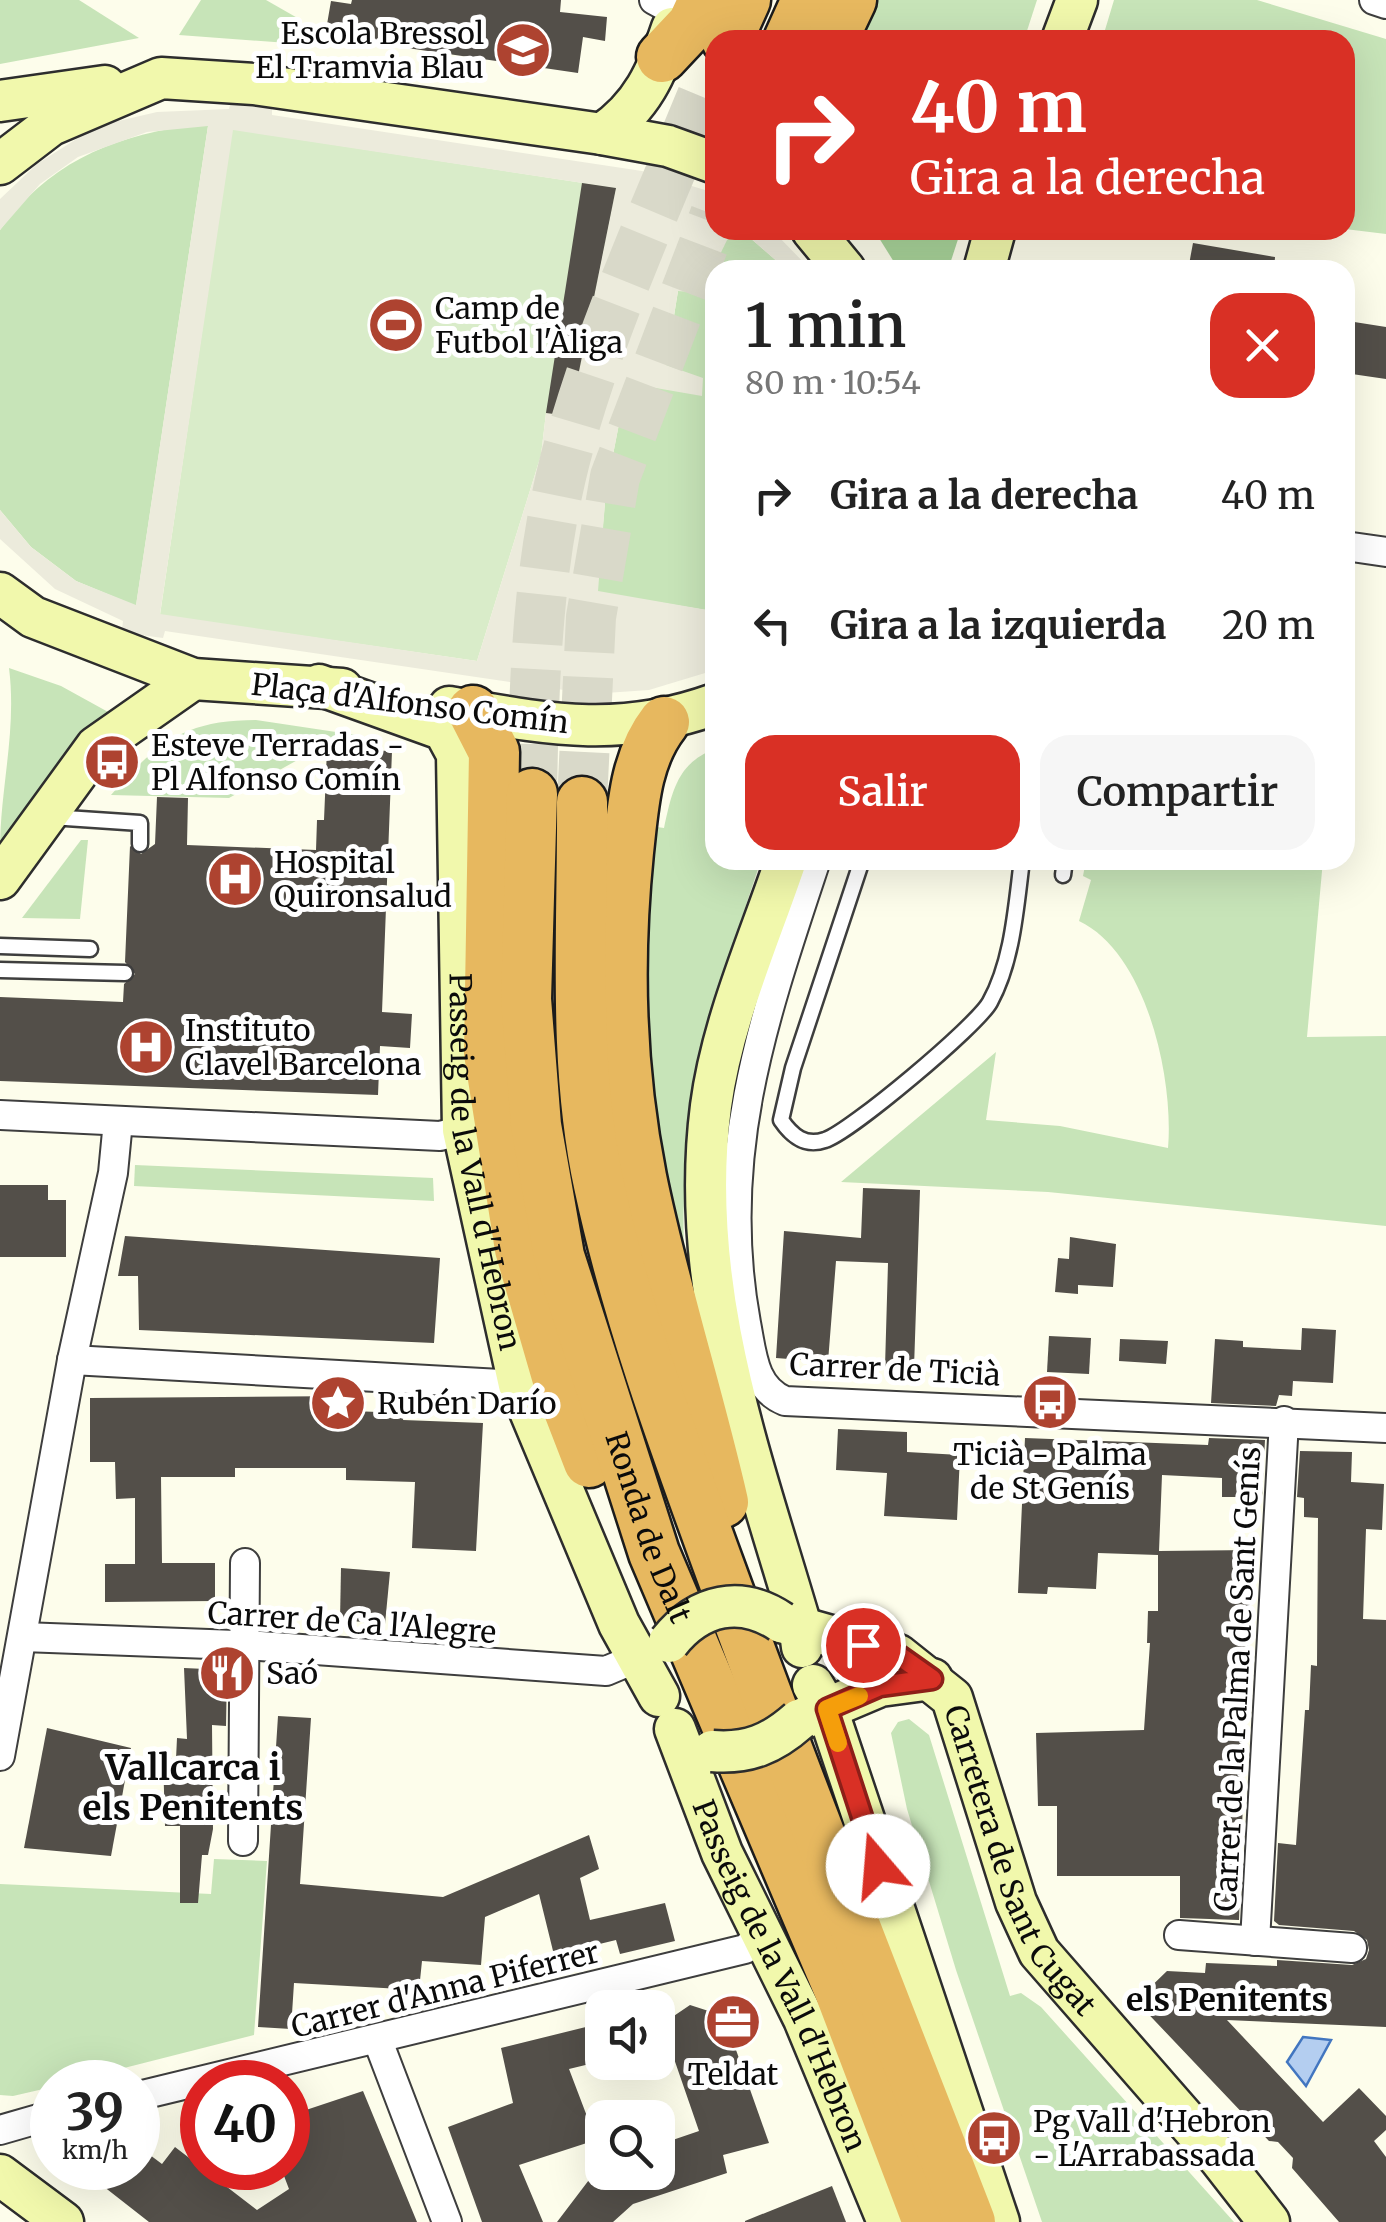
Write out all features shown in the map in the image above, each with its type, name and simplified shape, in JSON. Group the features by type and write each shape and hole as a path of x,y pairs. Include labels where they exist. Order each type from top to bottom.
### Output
{"highway":[{"path":"732,30 745,0"},
{"path":"794,30 807,0"},
{"path":"837,30 851,0"},
{"path":"473,711 494,752 489,1052 520,1250 560,1387 632,1573 726,1757"},
{"path":"664,722 648,746 637,780 626,870 622,996 628,1082 650,1216 698,1390 799,1675"},
{"name":"Ronda de Dalt","path":"532,794 526,998 536,1125 558,1256 654,1553 726,1757 840,1991 928,2222"},
{"name":"Ronda de Dalt","path":"582,802 584,1076 598,1183 652,1384 799,1675 970,2222"}],"street":[{"path":"1066,30 1076,0"},
{"path":"1374,0 1386,4"},
{"path":"602,134 635,108 676,14"},
{"path":"0,164 51,125 160,78"},
{"path":"13,95 160,78 254,84 602,134 668,146 705,160"},
{"path":"820,240 837,260"},
{"path":"1355,547 1386,552"},
{"name":"Plaça d'Alfonso Comín","path":"0,593 32,616 193,679 319,685 473,711 608,727 664,722 705,708"},
{"path":"0,879 96,747 148,706 193,679"},
{"name":"Passeig de la Vall d'Hebron","path":"319,685 444,730 457,754 463,1130 519,1385 657,1651"},
{"path":"783,870 719,1067 706,1170 706,1256 730,1392 799,1675 1000,2222"},
{"name":"Carrer de Ticià","path":"813,870 759,1033 739,1142 738,1267 757,1374 768,1392 785,1401 1386,1428"},
{"path":"0,1115 440,1136 463,1130"},
{"path":"0,1756 72,1360 113,1173 118,1120"},
{"path":"72,1360 519,1385"},
{"name":"Carrer de la Palma de Sant Genís","path":"1255,1941 1284,1421"},
{"path":"244,1840 245,1563"},
{"path":"723,1606 750,1606 799,1675 760,1746 726,1757 694,1746 667,1712 657,1651 690,1620 723,1606"},
{"name":"Carrer de Ca l'Alegre","path":"23,1636 244,1646 606,1671 657,1651"},
{"name":"Carretera de Sant Cugat","path":"799,1675 898,1655 932,1679 959,1713 1016,1902 1040,1952 1219,2158 1269,2222"},
{"name":"Carretera de Sant Cugat","path":"799,1675 880,1686 932,1679"},
{"name":"Passeig de la Vall d'Hebron","path":"667,1712 716,1838 804,2019 888,2222"},
{"name":"Carrer d'Anna Piferrer","path":"160,2091 745,1949 762,1935"},
{"path":"1179,1935 1352,1948"},
{"path":"378,2041 380,2058 447,2222"},
{"path":"0,2130 30,2121"},
{"path":"0,2175 64,2222"}],"lane":[{"path":"45,817 140,823 140,844"},
{"path":"859,870 799,1049 780,1120 799,1140 810,1142 839,1133 953,1041 988,1006 1008,949 1020,870"},
{"path":"0,946 90,950"},
{"path":"0,970 124,974"}],"green space":[{"path":"0,0 79,0 139,38 0,64"},
{"path":"201,0 266,0 301,20 288,43 179,35"},
{"path":"865,0 1037,0 1027,30 849,30"},
{"path":"1114,0 1257,0 1386,39 1386,234 1355,230 1355,30 1105,30"},
{"path":"186,126 208,126 136,606 76,581 31,547 0,510 0,230 38,188 81,158 130,138"},
{"name":"Camp de Futbol l'Àliga","path":"232,129 616,188 570,416 546,413 541,455 477,661 160,615"},
{"path":"709,240 752,240 776,260 705,260 705,610 597,592 606,491 627,382 702,395 666,366 678,291"},
{"path":"880,240 958,240 951,260 893,260"},
{"path":"9,668 61,686 110,713 0,850 10,737"},
{"path":"256,720 356,735 355,750 312,752 229,798 111,795 143,761 174,738 210,724"},
{"path":"705,754 705,870 758,870 703,1054 687,1151 684,1257 642,1090 650,826 664,828 678,780"},
{"path":"81,840 88,840 80,919 22,918"},
{"path":"1084,870 1322,870 1307,1037 1386,1036 1386,1226 1048,1192 841,1182 996,1052 986,1120 1060,1126 1168,1148 1166,1088 1151,1021 1122,960 1103,937 1079,921 1091,880 1083,876"},
{"path":"135,1165 433,1178 434,1201 134,1186"},
{"path":"909,1719 929,1735 1010,1996 1021,1993 1041,2007 1234,2222 1042,2222 956,1970 907,1809 891,1733 898,1722"},
{"path":"214,1859 267,1861 254,2035 156,2060 30,2060 30,2092 0,2095 0,1884 211,1894"}],"shaded area":[{"path":"231,100 272,106 272,115 642,171 705,190 705,240 727,240 717,260 705,260 701,293 678,291 666,365 703,378 702,396 627,383 606,491 598,591 705,610 705,673 649,690 591,694 165,631 163,638 141,635 122,630 123,621 55,589 0,539 0,510 31,547 76,581 136,605 208,126 147,132 78,157 40,184 0,230 0,199 37,164 97,126 157,112 229,109","holes":["233,130 616,188 570,416 546,413 541,455 477,661 160,614"]},
{"path":"752,240 782,240 801,260 776,260"}],"water":[{"path":"1303,2037 1331,2040 1306,2086 1287,2062"}],"building":[{"path":"352,0 561,0 560,12 607,17 605,41 583,37 578,73 325,36 331,1 351,4"},
{"path":"582,183 616,188 570,416 546,413"},
{"path":"1193,243 1275,257 1275,260 1190,260"},
{"path":"1355,322 1386,327 1386,379 1355,374"},
{"name":"Hospital Quironsalud","path":"327,749 392,751 382,1012 412,1014 410,1048 380,1046 378,1095 0,1081 0,997 123,1002 124,984 135,974 125,962 130,846 141,854 155,844 157,797 188,798 187,845 316,850 317,820 324,820"},
{"path":"0,1185 48,1185 48,1200 66,1200 66,1257 0,1257"},
{"path":"863,1188 920,1190 914,1368 885,1367 888,1263 836,1261 828,1362 776,1358 784,1231 861,1238"},
{"path":"125,1236 440,1258 434,1343 139,1330 138,1276 118,1276"},
{"path":"1070,1237 1116,1244 1113,1287 1078,1285 1078,1294 1055,1292 1058,1258 1069,1259"},
{"path":"1302,1328 1336,1330 1333,1383 1293,1381 1292,1396 1279,1395 1276,1406 1211,1403 1215,1339 1243,1341 1243,1347 1301,1350"},
{"path":"1049,1336 1091,1338 1089,1374 1047,1372"},
{"path":"1120,1339 1168,1341 1166,1364 1119,1361"},
{"path":"352,1396 352,1411 404,1413 403,1420 483,1423 476,1551 412,1548 415,1482 346,1480 346,1468 235,1468 235,1477 161,1477 162,1563 215,1563 215,1601 105,1602 105,1564 135,1564 135,1498 116,1499 115,1462 90,1462 90,1398"},
{"path":"838,1429 907,1432 907,1452 960,1455 957,1520 884,1516 887,1473 836,1470"},
{"path":"1025,1438 1208,1445 1209,1438 1265,1440 1262,1497 1222,1497 1222,1478 1162,1475 1159,1551 1253,1550 1246,1675 1230,1674 1226,1739 1245,1740 1239,1920 1180,1918 1180,1876 1057,1876 1057,1806 1038,1806 1036,1733 1144,1730 1150,1643 1148,1611 1158,1611 1158,1555 1098,1553 1096,1589 1048,1587 1047,1594 1018,1593"},
{"path":"1300,1451 1352,1452 1351,1482 1384,1484 1382,1530 1366,1529 1363,1619 1386,1620 1386,2027 1227,2020 1323,2122 1359,2088 1386,2116 1386,2130 1374,2141 1386,2157 1386,2222 1339,2222 1292,2168 1293,2158 1278,2142 1269,2141 1136,2001 1167,1971 1205,1973 1206,1963 1277,1966 1277,1960 1352,1965 1366,1959 1369,1950 1367,1940 1354,1931 1279,1925 1274,1921 1278,1843 1296,1845 1305,1710 1309,1710 1311,1665 1317,1666 1318,1518 1304,1517 1304,1498 1297,1497"},
{"path":"341,1568 390,1572 385,1624 340,1620"},
{"path":"184,1668 227,1670 226,1726 212,1725 213,1829 208,1855 202,1855 198,1903 180,1903 180,1826 165,1826 163,1756 176,1759 177,1738 187,1739"},
{"path":"278,1716 311,1718 300,1884 443,1897 589,1835 599,1869 580,1878 590,1920 665,1903 675,1941 620,1954 616,1940 554,1955 539,1894 485,1917 481,1965 422,1961 419,1990 294,1983 291,2029 258,2027"},
{"path":"47,1728 131,1748 111,1856 24,1848"},
{"path":"690,2005 724,2016 769,2143 723,2155 727,2173 633,2204 613,2222 557,2222 585,2185 585,2190 675,2190 675,2139 699,2131 675,2062 675,2015"},
{"path":"585,2027 585,2065 569,2069 585,2111 585,2144 519,2165 543,2222 482,2222 448,2127 513,2103 501,2048"},
{"path":"363,2091 417,2222 149,2222 108,2190 160,2190 160,2162 175,2147 180,2151 180,2190 231,2190 257,2210 287,2190 310,2190 310,2109"},
{"path":"832,2186 846,2222 745,2222 745,2221"}],"tunnel":[{"path":"532,794 543,584 565,460 613,313 705,89"},
{"path":"582,802 591,617 615,477 705,240"}],"slow traffic":[{"path":"838,1743 827,1709 859,1696"}],"place":[{"name":"Escola Bressol El Tramvia Blau","path":"523,50"},
{"name":"Camp de Futbol l'Àliga","path":"396,325"},
{"name":"Esteve Terradas - Pl Alfonso Comín","path":"112,762"},
{"name":"Hospital Quironsalud","path":"235,879"},
{"name":"Instituto Clavel Barcelona","path":"146,1047"},
{"name":"Ticià - Palma de St Genís","path":"1050,1402"},
{"name":"Rubén Darío","path":"338,1403"},
{"name":"Saó","path":"227,1673"},
{"name":"Teldat","path":"733,2022"},
{"name":"Pg Vall d'Hebron - L'Arrabassada","path":"994,2138"}],"district":[{"name":"Vallcarca i els Penitents","path":"193,1788"},
{"name":"els Penitents","path":"1227,2000"}],"route":[{"path":"863,1645 898,1655 932,1679 880,1686 827,1709 878,1866"}]}
